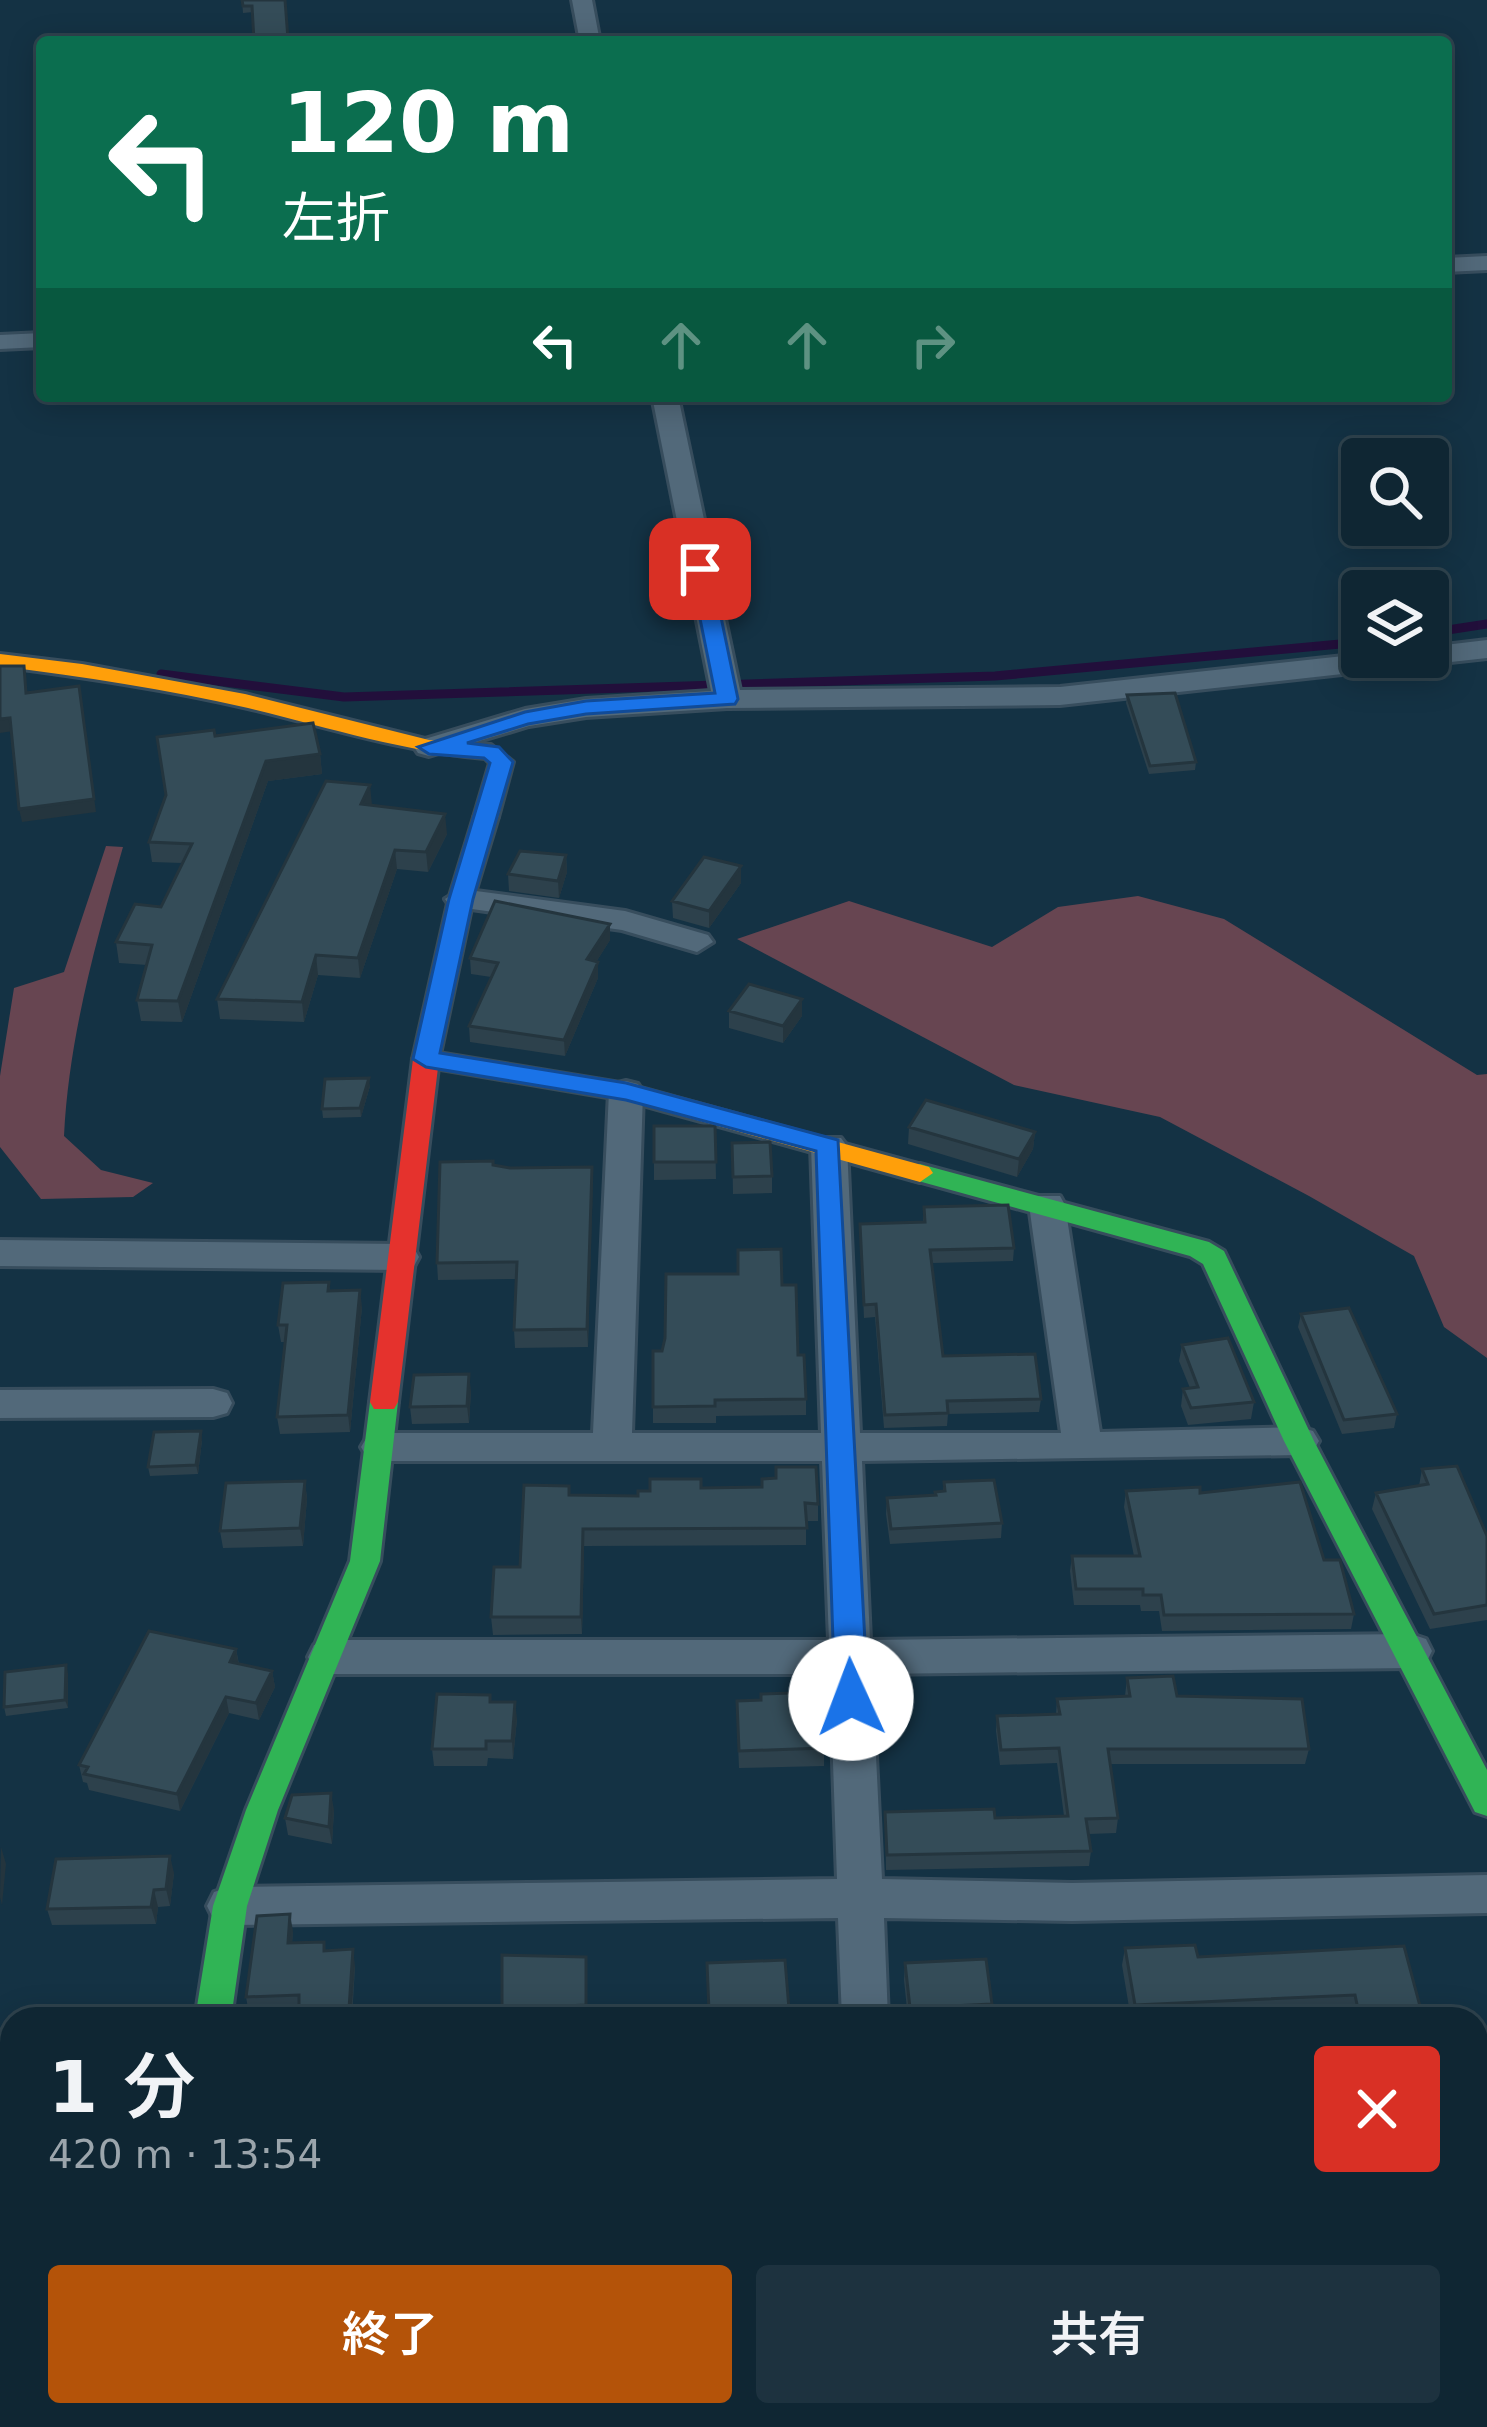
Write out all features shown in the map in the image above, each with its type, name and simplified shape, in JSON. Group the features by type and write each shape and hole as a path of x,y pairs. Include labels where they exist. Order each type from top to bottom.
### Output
{"street":[{"path":"581,0 589,36"},
{"path":"1452,265 1487,263"},
{"path":"0,342 36,340"},
{"path":"666,402 727,699"},
{"path":"429,747 525,718 586,708 727,699 1060,696 1487,649"},
{"path":"0,660 82,670 245,701 429,747 491,752 502,762 461,899 426,1059 365,1561 262,1810 230,1906 215,2007"},
{"path":"461,899 625,921 697,942"},
{"path":"426,1059 626,1092 1047,1205 1199,1249 1214,1258 1299,1441 1487,1802"},
{"path":"612,1448 626,1092"},
{"path":"829,1146 865,2007"},
{"path":"1047,1205 1083,1448"},
{"path":"0,1253 401,1257"},
{"path":"0,1404 213,1403"},
{"path":"381,1447 1083,1448 1299,1441"},
{"path":"328,1657 850,1658 1411,1651"},
{"path":"230,1906 860,1898 1072,1902 1487,1894"}],"shaded area":[{"path":"106,846 123,847 78,1026 64,1136 101,1170 153,1183 133,1197 41,1199 0,1147 0,1076 14,988 64,972"},
{"path":"1138,896 1224,919 1477,1075 1487,1074 1487,1358 1444,1327 1414,1256 1309,1196 1160,1117 1014,1085 737,939 849,901 992,947 1058,907"}],"building":[{"path":"242,0 285,0 288,36 254,36 252,6 243,6"},
{"path":"0,666 24,666 26,693 79,686 94,799 19,809 10,718 0,719"},
{"path":"1175,693 1196,762 1150,766 1127,695"},
{"path":"313,723 320,754 266,761 178,1001 137,1000 152,945 116,942 135,904 161,907 192,844 149,842 166,795 157,737 214,730 215,736"},
{"path":"326,781 370,785 361,804 445,814 426,852 395,850 358,958 316,955 302,1002 217,999"},
{"path":"520,851 566,855 558,881 508,874"},
{"path":"704,857 741,866 709,911 672,901"},
{"path":"495,901 610,924 587,959 598,962 564,1040 469,1026 498,963 470,958"},
{"path":"749,984 802,999 783,1026 729,1011"},
{"path":"369,1078 360,1108 322,1109 325,1079"},
{"path":"926,1100 1035,1132 1019,1159 909,1127"},
{"path":"654,1126 715,1126 716,1162 654,1162"},
{"path":"770,1142 772,1176 733,1177 732,1143"},
{"path":"493,1161 493,1165 510,1168 592,1167 587,1329 514,1330 517,1262 437,1263 440,1162"},
{"path":"1008,1205 1014,1248 930,1250 943,1356 1035,1354 1041,1399 947,1401 948,1413 885,1415 876,1304 864,1305 860,1224 925,1222 924,1207"},
{"path":"781,1249 782,1285 796,1285 798,1355 804,1355 806,1399 715,1400 715,1406 653,1407 653,1351 662,1351 665,1338 666,1274 738,1274 738,1250"},
{"path":"329,1282 328,1291 360,1290 348,1415 277,1417 287,1325 278,1325 283,1283"},
{"path":"1349,1308 1397,1414 1344,1420 1301,1314"},
{"path":"1228,1338 1254,1402 1191,1408 1183,1389 1198,1387 1182,1345"},
{"path":"469,1374 467,1406 410,1407 414,1375"},
{"path":"201,1431 196,1465 148,1467 154,1432"},
{"path":"1457,1466 1487,1536 1487,1605 1434,1614 1376,1493 1428,1484 1422,1469"},
{"path":"776,1467 816,1467 818,1504 805,1503 807,1528 583,1529 581,1617 491,1617 494,1567 520,1567 524,1485 569,1486 569,1495 638,1496 638,1491 650,1491 650,1479 701,1479 701,1488 762,1487 762,1479 776,1478"},
{"path":"994,1480 1002,1523 891,1529 887,1498 936,1495 945,1491 944,1482"},
{"path":"305,1481 300,1528 220,1531 226,1483"},
{"path":"1300,1482 1324,1560 1340,1560 1354,1614 1164,1615 1161,1595 1143,1595 1143,1589 1076,1589 1072,1556 1140,1556 1126,1491 1200,1487 1200,1493"},
{"path":"149,1631 236,1649 230,1662 272,1671 256,1703 226,1697 177,1794 84,1774 88,1767 79,1765"},
{"path":"66,1665 65,1700 4,1707 5,1672"},
{"path":"1173,1676 1177,1696 1302,1699 1309,1749 1108,1749 1118,1818 1086,1819 1091,1851 887,1855 885,1812 994,1809 995,1818 1068,1816 1059,1748 1001,1750 997,1716 1060,1714 1057,1699 1130,1696 1127,1678"},
{"path":"820,1692 824,1748 739,1751 737,1701 761,1700 761,1694"},
{"path":"437,1694 490,1695 490,1702 515,1702 512,1741 486,1741 486,1749 432,1749"},
{"path":"331,1793 329,1827 285,1818 292,1795"},
{"path":"170,1856 166,1889 154,1890 151,1907 47,1909 56,1859"},
{"path":"290,1914 288,1943 324,1942 324,1951 353,1949 349,2007 299,2007 299,1995 246,1997 257,1916"},
{"path":"1195,1945 1198,1957 1404,1946 1420,2006 1358,2007 1355,1995 1135,2005 1125,1948"},
{"path":"502,1955 586,1957 586,2005 502,2007"},
{"path":"986,1959 992,2004 910,2007 905,1963"},
{"path":"785,1960 789,2007 709,2007 707,1963"}],"waterway":[{"path":"1449,630 1487,624"},
{"path":"161,674 344,697 995,676 1341,644"}],"traffic: fast":[{"path":"920,1173 1199,1249 1214,1258 1299,1441 1487,1802"},
{"path":"215,2007 230,1906 262,1810 365,1561 384,1402"}],"traffic: slow":[{"path":"0,660 82,670 245,701 429,747 491,752 502,762 486,817"},
{"path":"426,1059 626,1092 920,1173"}],"traffic: jam":[{"path":"384,1402 426,1059 461,899 486,817"}],"route":[{"path":"700,569 727,699 586,708 525,718 429,747 491,752 502,762 461,899 426,1059 626,1092 829,1146 851,1698"}]}
